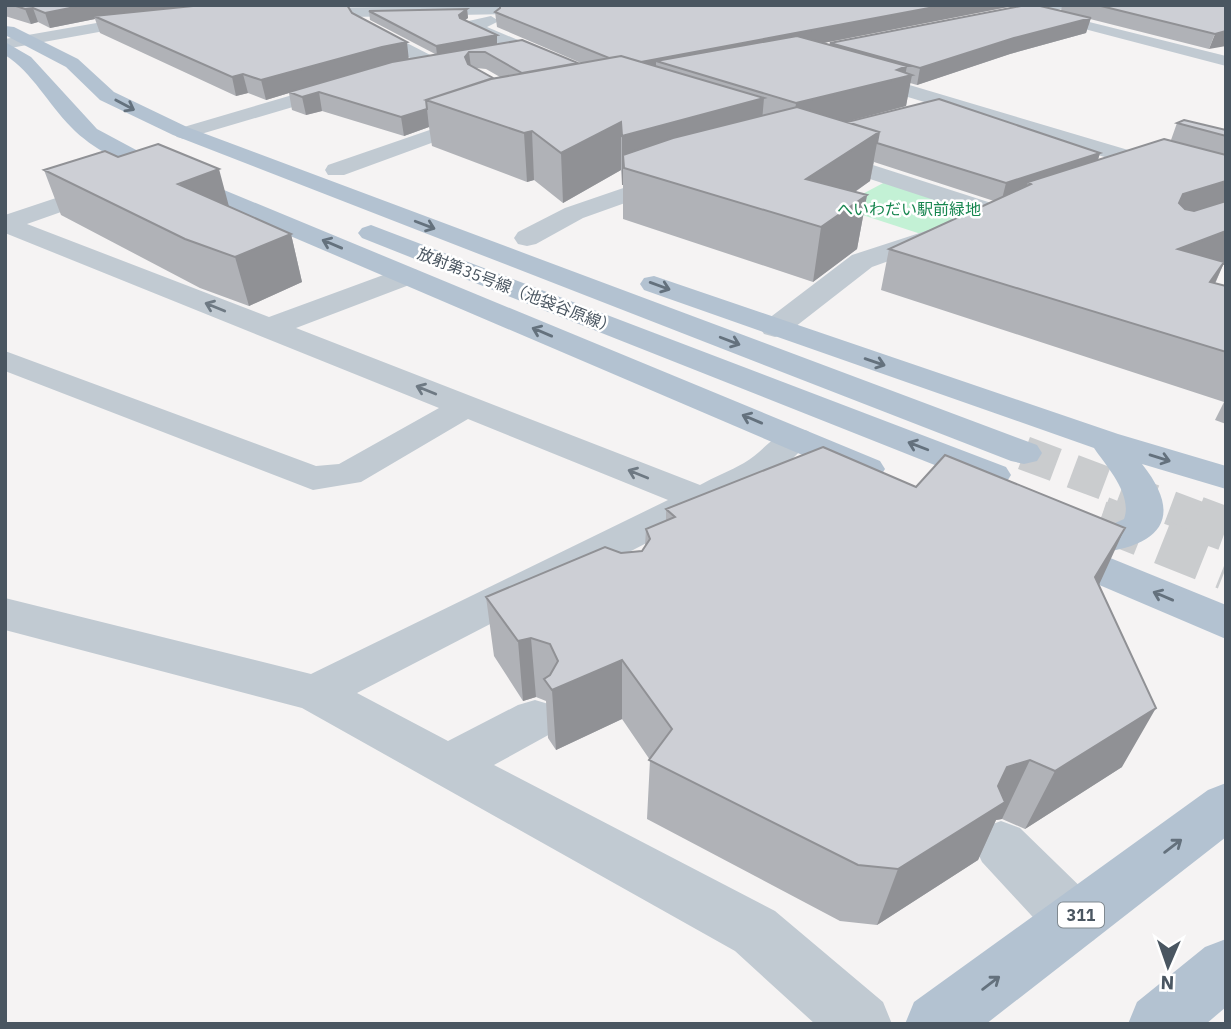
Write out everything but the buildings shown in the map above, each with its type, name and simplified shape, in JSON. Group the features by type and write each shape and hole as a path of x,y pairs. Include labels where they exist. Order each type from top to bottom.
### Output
{"main road":[{"name":"放射第35号線（池袋谷原線）","path":"5,29 30,39 72,63 107,96 192,136 1024,453"},
{"path":"5,45 40,76 103,121 136,136"},
{"path":"40,76 72,117 87,129 158,171 898,482"},
{"path":"192,136 271,148 775,328 1106,441 1226,478"},
{"name":"放射第35号線（池袋谷原線）","path":"257,188 1005,480"},
{"path":"1106,441 1137,482 1146,511 1140,527 1121,537 1077,543 1024,537 1226,624"},
{"name":"311","path":"936,1024 1226,806"},
{"path":"1159,1024 1226,968"}],"street":[{"path":"978,21 1020,8 1060,5"},
{"path":"5,45 114,23 158,18 162,8"},
{"path":"280,13 354,12 394,8 480,8 567,13"},
{"path":"1020,8 1226,61"},
{"path":"503,10 508,19 470,26 573,70"},
{"path":"354,12 362,25 370,30 441,63 402,70"},
{"path":"1190,53 1226,48"},
{"path":"484,55 521,49"},
{"path":"843,71 1226,187"},
{"path":"192,136 353,83"},
{"path":"912,114 948,104"},
{"path":"336,170 401,145 500,114"},
{"path":"830,136 807,147 1001,214"},
{"path":"1113,177 1151,164"},
{"path":"5,224 158,171"},
{"path":"527,238 574,213 662,180 690,173"},
{"path":"775,328 862,261 1026,206"},
{"path":"5,224 701,499"},
{"path":"268,328 407,276"},
{"path":"5,360 313,478 348,474 467,406"},
{"path":"316,693 759,470 796,438"},
{"path":"586,558 615,587"},
{"path":"5,614 316,693 755,931 861,1024"},
{"path":"448,765 536,719"},
{"path":"1001,845 1074,920"}],"green space":[{"name":"へいわだい駅前緑地","path":"887,181 982,211 924,235 838,207"}],"tunnel":[{"path":"1024,453 1200,519"},
{"path":"1104,519 1101,518 1226,568"},
{"path":"1196,518 1226,529"}]}
